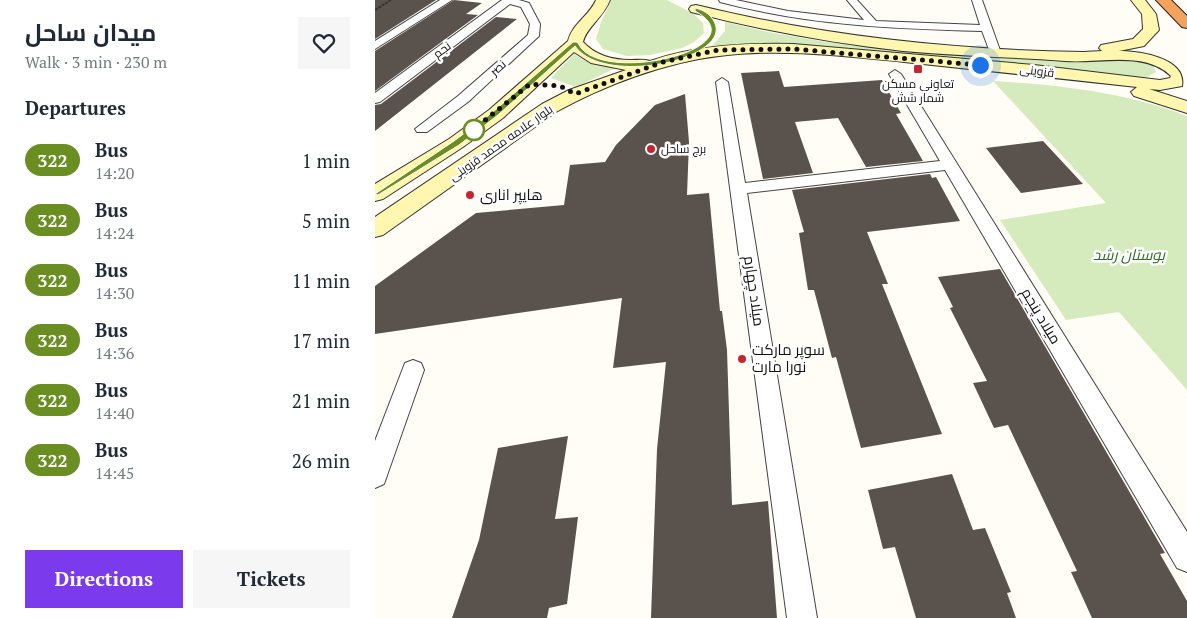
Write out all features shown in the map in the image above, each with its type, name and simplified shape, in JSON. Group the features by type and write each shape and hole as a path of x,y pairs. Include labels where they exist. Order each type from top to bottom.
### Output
{"highway":[{"path":"1163,0 1187,24"}],"street":[{"path":"375,46 447,0"},
{"name":"نجم","path":"375,99 508,0"},
{"name":"نصر","path":"422,129 463,99 533,36 535,24 525,5 508,0"},
{"path":"724,0 810,18 873,24 986,28"},
{"path":"852,0 873,24"},
{"path":"977,0 995,53"},
{"path":"1032,54 1101,49 1138,43 1151,30 1149,14 1138,0"},
{"name":"بلوار علامه محمد قزوینی","path":"375,194 456,143 496,114 575,43 576,34 593,17 602,1"},
{"name":"قزوینی","path":"663,62 699,49 713,34 713,23 707,16 691,7 758,25 854,41 995,53 1032,54"},
{"path":"575,43 582,52 589,56 615,64 639,65 663,62"},
{"name":"قزوینی","path":"663,62 718,50 793,49 960,63 1083,77"},
{"path":"1032,54 1081,57 1141,57 1171,66 1180,75 1176,82 1160,85 1083,77"},
{"name":"بلوار علامه محمد قزوینی","path":"375,229 534,118 575,94 663,62"},
{"name":"میلاد پنجم","path":"895,74 1187,558"},
{"path":"1083,77 1187,107"},
{"name":"میلاد چهارم","path":"722,82 803,618"},
{"path":"530,84 560,86 575,94"},
{"path":"739,189 949,165"},
{"path":"375,475 413,370"}],"path":[{"path":"375,10 391,0"}],"green space":[{"path":"611,0 667,0 694,14 703,23 704,33 694,42 682,48 650,55 627,56 603,49 596,39"},
{"path":"725,22 768,32 827,42 920,49 1115,57 1147,62 1154,67 1156,72 1147,77 1136,78 1003,63 785,45 710,48 725,31"},
{"path":"574,54 595,64 618,67 576,87 551,78"},
{"name":"بوستان رشد","path":"993,81 1042,85 1116,95 1187,116 1187,390 1119,312 1066,320 1000,220 1106,203"}],"building":[{"path":"375,0 436,0 375,39"},
{"path":"454,0 482,3 466,14 478,15 375,91 375,51"},
{"path":"496,17 517,19 375,131 375,105 381,104"},
{"path":"779,71 784,87 882,80 901,113 896,114 923,161 866,167 838,118 795,122 813,173 763,179 741,73"},
{"path":"685,94 689,142 687,195 709,193 720,311 722,311 727,350 732,505 768,501 777,618 651,618 657,449 666,362 613,368 622,298 375,334 375,286 476,213 564,205 570,165 605,162 616,145 655,105"},
{"path":"1043,141 1083,184 1021,193 986,148"},
{"path":"930,174 932,178 936,177 960,221 867,232 888,284 882,284 942,434 861,448 836,357 832,358 814,290 808,290 799,233 804,232 792,190"},
{"path":"1000,269 1165,553 1160,554 1187,601 1187,618 1092,618 1071,572 1077,571 1008,425 994,428 973,383 987,381 950,308 953,307 938,277"},
{"path":"568,436 555,519 578,517 567,604 549,608 547,618 452,618 479,540 498,448"},
{"path":"952,474 973,530 985,528 1011,592 1007,593 1016,618 916,618 895,547 883,549 868,490"}],"bus line":[{"name":"322","path":"375,194 456,143 496,114 575,43 582,52 596,59 615,64 639,65 663,62 699,49 709,41 714,32 713,23 707,16 696,10"}],"place":[{"name":"تعاونی مسکن شمار شش","path":"918,69"},
{"name":"برج ساحل","path":"651,149"},
{"name":"هايپر اناری","path":"470,195"},
{"name":"سوپر مارکت نورا مارت","path":"742,359"}],"route":[{"path":"474,130 469,133 496,114 530,84 560,86 575,94 663,62 718,50 793,49 980,65"}]}
